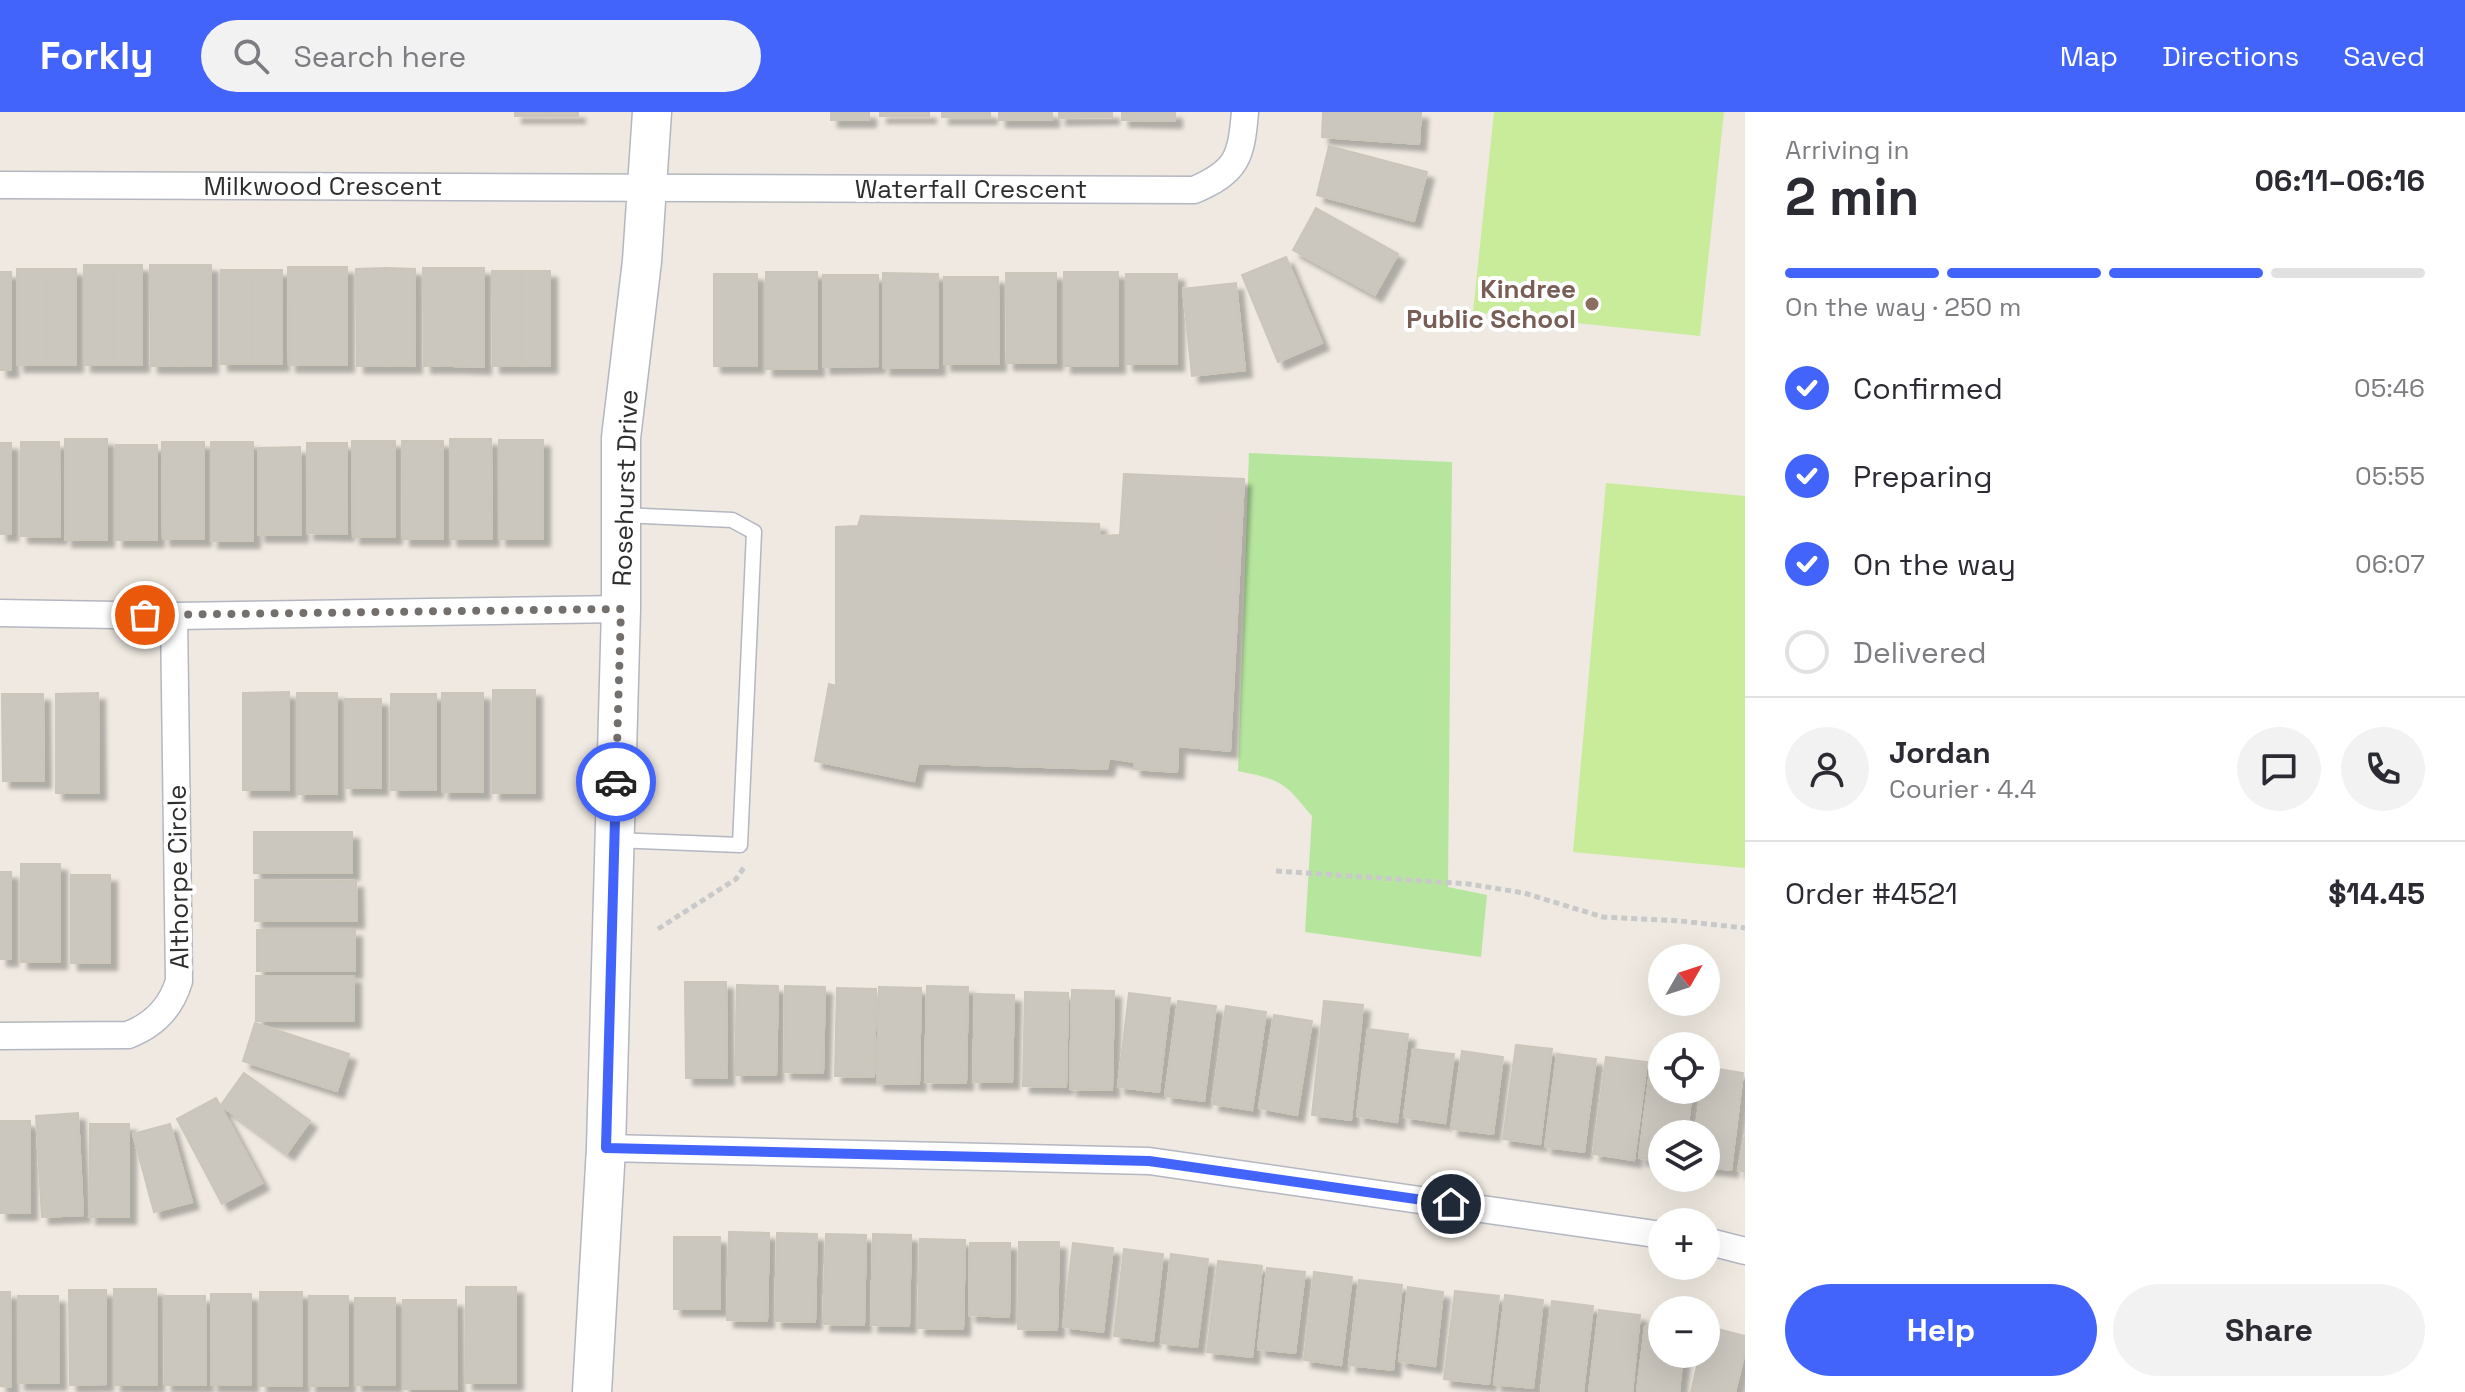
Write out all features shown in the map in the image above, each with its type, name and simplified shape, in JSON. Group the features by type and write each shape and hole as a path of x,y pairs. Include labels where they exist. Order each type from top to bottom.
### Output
{"street":[{"name":"Rosehurst Drive","path":"592,1392 606,1148 621,609 621,438 642,261 652,112"},
{"name":"Waterfall Crescent","path":"647,188 1194,190 1229,170 1242,146 1245,112"},
{"name":"Milkwood Crescent","path":"0,185 647,188"},
{"path":"0,613 174,616 621,609"},
{"name":"Althorpe Circle","path":"0,1036 128,1035 162,1014 174,998 179,981 174,616"},
{"path":"606,1148 1149,1161 1648,1233"},
{"path":"1720,1245 1745,1251"}],"lane":[{"path":"614,840 740,845 754,532 732,520 622,515"}],"path":[{"path":"658,929 736,879 751,857"},
{"path":"1276,871 1469,884 1524,893 1603,917 1745,928"}],"green space":[{"path":"1494,112 1724,112 1700,336 1473,312"},
{"path":"1249,453 1452,462 1448,887 1487,895 1481,957 1305,932 1312,816 1281,784 1238,771"},
{"path":"1606,483 1745,496 1745,868 1573,852"}],"building":[{"path":"515,112 546,112 546,116 515,116"},
{"path":"546,112 578,112 578,116 546,116"},
{"path":"831,112 869,112 869,120 831,120"},
{"path":"880,112 929,112 929,116 880,116"},
{"path":"942,112 990,112 990,117 942,117"},
{"path":"999,112 1052,112 1052,120 999,120"},
{"path":"1059,112 1112,112 1112,117 1059,118"},
{"path":"1122,112 1175,112 1175,121 1122,120"},
{"path":"1323,112 1421,112 1419,144 1322,137"},
{"path":"1329,146 1427,172 1414,221 1317,195"},
{"path":"1316,208 1398,254 1375,295 1293,250"},
{"path":"1286,257 1322,343 1278,362 1242,275"},
{"path":"84,265 113,265 113,365 84,365"},
{"path":"113,265 142,265 142,365 113,365"},
{"path":"150,265 181,265 181,366 151,366"},
{"path":"181,265 211,265 211,366 181,366"},
{"path":"288,267 318,267 318,365 289,365"},
{"path":"318,267 347,267 347,365 318,365"},
{"path":"386,268 386,366 357,366 356,269"},
{"path":"386,268 415,269 415,366 386,366"},
{"path":"423,268 454,268 454,366 424,366"},
{"path":"454,268 484,268 484,367 454,366"},
{"path":"17,269 46,269 47,365 17,365"},
{"path":"46,269 76,269 76,365 47,365"},
{"path":"221,270 251,270 252,364 221,364"},
{"path":"251,270 282,270 282,364 252,364"},
{"path":"492,271 521,271 521,366 493,366"},
{"path":"521,271 550,271 550,366 521,366"},
{"path":"0,272 11,272 11,370 0,370"},
{"path":"766,272 817,272 817,369 766,369"},
{"path":"1064,272 1118,272 1118,366 1064,366"},
{"path":"883,273 938,274 938,368 883,368"},
{"path":"1006,273 1056,273 1056,363 1007,363"},
{"path":"714,274 757,274 757,366 714,366"},
{"path":"1126,274 1177,274 1177,364 1126,364"},
{"path":"823,275 878,275 878,366 823,367"},
{"path":"944,277 998,277 999,364 944,364"},
{"path":"1236,283 1245,370 1192,376 1183,289"},
{"path":"65,439 107,439 107,540 65,540"},
{"path":"450,439 491,439 492,539 450,539"},
{"path":"499,440 543,440 543,539 499,539"},
{"path":"352,441 395,441 395,537 353,537"},
{"path":"402,441 443,441 443,539 403,539"},
{"path":"21,442 59,442 60,537 21,536"},
{"path":"162,442 204,442 204,539 163,539"},
{"path":"211,442 253,442 253,541 211,541"},
{"path":"0,443 11,443 11,534 0,534"},
{"path":"307,443 347,443 347,534 307,533"},
{"path":"116,445 157,445 157,540 116,540"},
{"path":"300,447 301,535 258,535 258,448"},
{"path":"1124,474 1244,479 1230,751 1178,746 1177,772 1134,769 1134,762 1109,758 1107,769 918,763 914,781 815,761 829,684 836,686 836,527 858,526 861,516 1099,524 1100,536 1120,535"},
{"path":"493,690 535,690 535,793 493,793"},
{"path":"289,692 289,790 243,790 243,693"},
{"path":"98,693 99,793 56,793 56,694"},
{"path":"297,693 337,693 337,794 297,794"},
{"path":"442,693 483,693 483,792 442,792"},
{"path":"2,694 43,694 44,781 3,781"},
{"path":"391,694 436,694 436,790 391,790"},
{"path":"345,699 381,699 381,788 345,788"},
{"path":"254,832 352,832 352,873 254,873"},
{"path":"21,864 60,864 60,962 21,962"},
{"path":"0,872 11,872 11,959 0,959"},
{"path":"71,875 110,875 110,963 71,963"},
{"path":"255,880 356,881 357,921 255,921"},
{"path":"257,930 355,930 355,971 257,971"},
{"path":"256,976 354,976 354,1021 256,1021"},
{"path":"685,982 726,982 727,1078 686,1078"},
{"path":"737,985 778,986 776,1075 735,1075"},
{"path":"785,986 825,987 823,1073 784,1072"},
{"path":"927,986 968,987 966,1083 925,1082"},
{"path":"879,987 921,988 919,1084 877,1083"},
{"path":"837,988 876,989 874,1077 835,1076"},
{"path":"1072,990 1114,991 1112,1090 1070,1089"},
{"path":"1025,992 1068,993 1066,1087 1023,1086"},
{"path":"1129,993 1170,998 1159,1092 1118,1087"},
{"path":"975,994 1014,995 1012,1082 973,1082"},
{"path":"1178,1001 1216,1006 1204,1101 1165,1096"},
{"path":"1324,1001 1363,1005 1351,1120 1312,1115"},
{"path":"1226,1006 1266,1012 1252,1110 1212,1104"},
{"path":"1274,1015 1312,1021 1297,1115 1259,1108"},
{"path":"255,1023 349,1054 337,1091 243,1061"},
{"path":"1368,1029 1408,1034 1397,1122 1357,1116"},
{"path":"1516,1045 1552,1049 1540,1144 1503,1139"},
{"path":"1413,1049 1454,1054 1445,1123 1404,1117"},
{"path":"1462,1051 1503,1057 1493,1134 1451,1129"},
{"path":"1557,1054 1596,1059 1584,1152 1545,1147"},
{"path":"1606,1057 1647,1062 1634,1160 1593,1154"},
{"path":"1720,1069 1743,1073 1731,1170 1720,1169 1720,1120 1697,1120 1699,1104 1720,1104"},
{"path":"244,1073 310,1121 287,1153 221,1105"},
{"path":"1648,1087 1648,1104 1690,1104 1689,1120 1648,1120 1648,1159 1639,1158"},
{"path":"216,1098 262,1183 222,1204 177,1119"},
{"path":"78,1113 83,1215 42,1217 36,1116"},
{"path":"0,1121 30,1121 30,1213 0,1213"},
{"path":"90,1124 129,1124 129,1217 89,1217"},
{"path":"170,1124 192,1202 154,1212 133,1134"},
{"path":"1745,1135 1745,1172 1738,1170"},
{"path":"729,1232 769,1233 767,1321 727,1320"},
{"path":"777,1233 817,1234 815,1322 775,1321"},
{"path":"826,1234 866,1235 864,1325 823,1324"},
{"path":"873,1234 911,1235 909,1326 871,1325"},
{"path":"674,1237 720,1237 720,1309 674,1309"},
{"path":"920,1239 965,1240 963,1329 918,1328"},
{"path":"1019,1242 1059,1242 1057,1330 1018,1329"},
{"path":"970,1243 1010,1243 1009,1317 969,1315"},
{"path":"1073,1243 1113,1248 1103,1332 1063,1327"},
{"path":"1124,1249 1163,1254 1153,1341 1114,1336"},
{"path":"1171,1254 1208,1259 1197,1347 1161,1343"},
{"path":"1218,1261 1262,1266 1252,1357 1207,1352"},
{"path":"1267,1268 1305,1272 1295,1353 1258,1349"},
{"path":"1314,1272 1352,1277 1341,1365 1304,1360"},
{"path":"1359,1280 1402,1285 1393,1370 1349,1365"},
{"path":"466,1287 516,1287 516,1383 466,1383"},
{"path":"1408,1287 1443,1292 1435,1366 1399,1361"},
{"path":"114,1289 156,1289 157,1385 114,1385"},
{"path":"69,1290 106,1290 106,1384 70,1385"},
{"path":"1455,1291 1499,1296 1489,1384 1444,1379"},
{"path":"0,1292 10,1292 11,1387 0,1386"},
{"path":"260,1292 302,1292 302,1386 260,1386"},
{"path":"211,1294 251,1294 251,1385 211,1385"},
{"path":"1505,1295 1543,1300 1533,1388 1494,1384"},
{"path":"18,1296 58,1296 59,1383 18,1383"},
{"path":"164,1296 205,1296 206,1385 165,1385"},
{"path":"309,1296 348,1296 348,1386 309,1386"},
{"path":"355,1298 395,1298 395,1385 355,1385"},
{"path":"403,1300 456,1300 457,1389 403,1389"},
{"path":"1552,1301 1593,1306 1583,1392 1541,1392"},
{"path":"1599,1310 1640,1315 1632,1392 1589,1392"},
{"path":"1645,1326 1648,1326 1648,1368 1682,1368 1679,1392 1637,1392"},
{"path":"1720,1330 1745,1336 1745,1351 1735,1392 1691,1392 1697,1368 1720,1368"}],"way so far":[{"path":"145,615 621,609 616,782"}],"place":[{"name":"Kindree Public School","path":"1592,304"}],"route":[{"path":"616,782 606,1148 1149,1161 1451,1204"}]}
